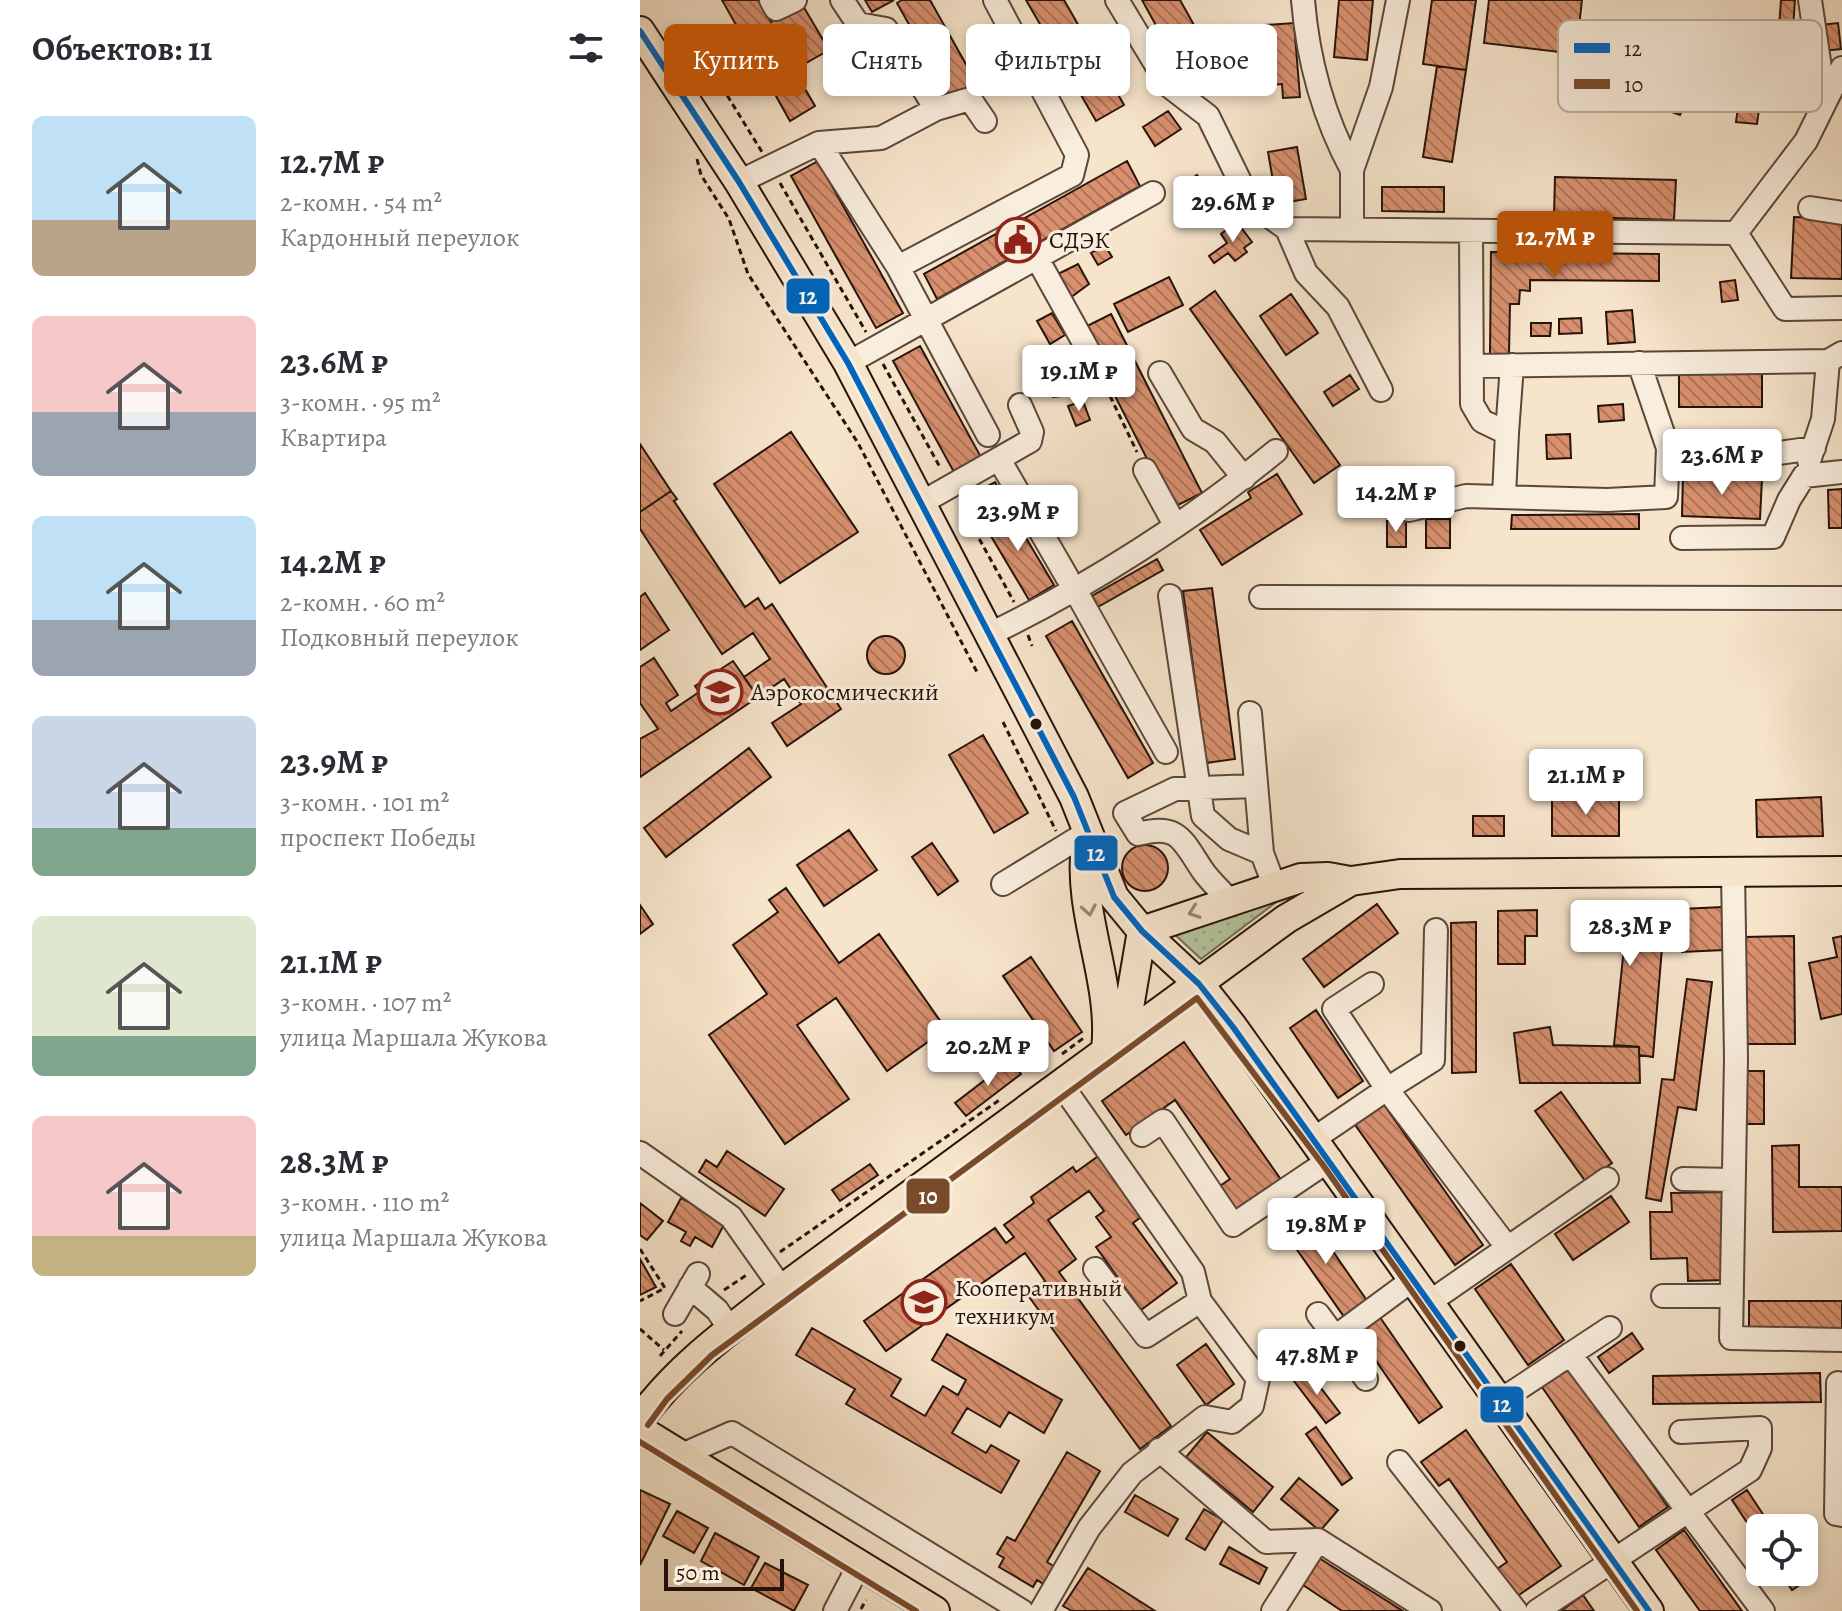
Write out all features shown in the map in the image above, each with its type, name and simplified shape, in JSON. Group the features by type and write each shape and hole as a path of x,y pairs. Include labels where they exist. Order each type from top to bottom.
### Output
{"main road":[{"path":"640,31 739,182 848,363 1074,797 1114,897 1142,931 1199,984 1323,1149 1649,1611"},
{"path":"1088,832 1085,888 1109,1027 1108,1039"},
{"path":"1142,931 1274,885 1328,877 1351,881 1400,874 1842,871"},
{"path":"640,1419 659,1392 730,1329 1059,1071 1199,984 1286,919 1351,881"},
{"path":"1108,1039 1142,931"},
{"path":"640,1430 935,1611"}],"street":[{"path":"771,0 776,9 795,0"},
{"path":"842,0 858,24 886,29 936,109"},
{"path":"898,267 1072,175 1078,166 1077,155 995,0"},
{"path":"1117,0 1169,86 1208,116 1218,131 1250,202 1287,229 1306,273 1338,307 1381,390"},
{"path":"1303,0 1312,72 1334,136 1352,170"},
{"path":"1352,230 1352,170 1381,87 1398,0"},
{"path":"1810,0 1813,20"},
{"path":"1822,108 1842,68"},
{"path":"1822,82 1825,102"},
{"path":"739,182 819,143 881,138 936,109 970,99 985,121"},
{"path":"1736,233 1806,141 1820,112"},
{"path":"819,143 898,267 988,435"},
{"path":"848,363 1038,260 1153,193"},
{"path":"1810,208 1842,213"},
{"path":"1287,229 1736,233"},
{"path":"1471,231 1472,404 1482,421 1507,433"},
{"path":"1736,233 1785,309 1842,308"},
{"path":"1038,260 1089,352"},
{"path":"1472,366 1835,357 1814,448 1804,476 1789,500 1773,537 1682,538"},
{"path":"1409,510 1466,496 1607,500 1666,497 1668,448 1639,363"},
{"path":"1504,496 1512,365"},
{"path":"1160,373 1193,429 1215,442 1244,478"},
{"path":"921,503 1000,461 1030,441 1032,432 1020,405"},
{"path":"1668,448 1772,454 1814,448"},
{"path":"990,634 1023,618 1070,583 1219,499 1276,451"},
{"path":"1000,461 1166,752"},
{"path":"1145,470 1175,525"},
{"path":"1804,476 1842,472"},
{"path":"1170,596 1203,816 1229,839 1262,853"},
{"path":"1261,597 1842,598"},
{"path":"1250,713 1262,853 1274,885"},
{"path":"1229,900 1204,873 1184,839 1160,828 1138,834 1125,813 1175,789 1255,786"},
{"path":"1003,884 1088,832"},
{"path":"1733,872 1736,1058 1731,1338 1842,1340"},
{"path":"1142,1135 1163,1121 1233,1225 1323,1149 1387,1089 1433,1060 1436,930"},
{"path":"1372,984 1334,1009 1387,1089 1507,1247"},
{"path":"1041,1611 1089,1528 1132,1473 1205,1417 1232,1422 1252,1406 1258,1379 1200,1301 1193,1272 1059,1071"},
{"path":"640,1153 731,1217 782,1289"},
{"path":"1335,1337 1507,1247 1607,1179"},
{"path":"1683,1179 1733,1180"},
{"path":"1095,1269 1146,1336 1200,1301"},
{"path":"675,1314 698,1288 730,1329"},
{"path":"1663,1296 1732,1296"},
{"path":"1318,1314 1366,1379"},
{"path":"1501,1400 1610,1328"},
{"path":"1570,1354 1763,1611"},
{"path":"1838,1383 1836,1514 1842,1515"},
{"path":"1537,1611 1750,1470 1760,1448 1760,1428 1681,1432"},
{"path":"682,1455 732,1433 1022,1611"},
{"path":"1159,1450 1266,1542 1318,1540 1430,1611"},
{"path":"1399,1462 1516,1611"},
{"path":"1273,1611 1318,1540"},
{"path":"835,1611 859,1565"}],"path":[{"path":"728,96 875,349 1023,618 1032,646"},
{"path":"697,158 701,175 729,219 748,274 858,443 978,674"},
{"path":"1089,352 1145,470"},
{"path":"1059,1071 1108,1039"},
{"path":"660,1356 698,1288 764,1263 1008,1094"},
{"path":"640,1249 665,1288 640,1301"},
{"path":"640,1329 665,1350"},
{"path":"861,1609 866,1600"}],"green space":[{"path":"1292,890 1201,959 1171,931"}],"building":[{"path":"722,0 758,0 771,22 802,4 823,40 823,53 807,63 807,24 735,24"},
{"path":"865,0 894,0 872,12"},
{"path":"902,0 930,0 943,24 909,24 897,3"},
{"path":"1026,0 1064,0 1078,24 1040,24"},
{"path":"1142,0 1180,0 1193,24 1155,24"},
{"path":"1339,0 1373,0 1367,60 1334,57"},
{"path":"1432,0 1476,0 1466,70 1423,64"},
{"path":"1489,0 1582,0 1580,20 1558,20 1558,52 1484,43"},
{"path":"1781,0 1795,0 1794,20 1780,20"},
{"path":"1294,23 1300,97 1283,98 1282,84 1277,84 1277,24"},
{"path":"1838,23 1841,49 1823,51 1822,25"},
{"path":"950,36 966,64 966,90 951,99"},
{"path":"1437,66 1466,70 1452,162 1423,157"},
{"path":"807,92 815,106 790,121 776,96 807,96"},
{"path":"1082,96 1119,96 1124,105 1096,121"},
{"path":"1168,111 1181,129 1155,146 1143,127"},
{"path":"1737,112 1759,112 1757,124 1736,122"},
{"path":"1297,147 1306,199 1277,204 1268,152"},
{"path":"818,161 903,313 876,328 791,176"},
{"path":"1127,161 1140,186 937,299 924,274"},
{"path":"1197,175 1203,184 1184,198 1178,189"},
{"path":"1555,177 1676,180 1674,220 1554,216"},
{"path":"1211,181 1227,201 1212,217 1194,194"},
{"path":"1382,187 1444,187 1444,212 1382,211"},
{"path":"1794,217 1842,219 1842,279 1791,278"},
{"path":"1237,222 1252,242 1244,248 1247,252 1235,261 1228,253 1214,263 1209,256 1227,243 1221,234"},
{"path":"1105,245 1112,257 1098,265 1091,253"},
{"path":"1491,252 1659,254 1659,281 1530,280 1530,291 1520,290 1519,304 1510,304 1509,354 1490,354"},
{"path":"1078,264 1089,284 1070,298 1058,274"},
{"path":"1169,277 1183,305 1128,332 1114,304"},
{"path":"1735,280 1738,300 1722,302 1720,282"},
{"path":"1215,291 1340,465 1314,483 1190,309"},
{"path":"1291,294 1318,333 1286,355 1260,316"},
{"path":"1632,310 1635,342 1608,344 1606,312"},
{"path":"1052,313 1065,335 1050,344 1037,321"},
{"path":"1111,314 1202,493 1172,508 1081,329"},
{"path":"1581,318 1582,333 1559,334 1559,319"},
{"path":"1531,323 1551,323 1550,336 1531,336"},
{"path":"920,346 982,459 955,474 893,361"},
{"path":"1067,366 1070,395 1053,397 1050,368"},
{"path":"1679,374 1762,374 1762,407 1679,407"},
{"path":"1350,375 1359,389 1333,406 1324,392"},
{"path":"1083,401 1090,420 1076,426 1068,406"},
{"path":"1623,404 1624,420 1599,422 1598,406"},
{"path":"791,432 858,532 780,583 714,484"},
{"path":"1570,434 1571,458 1547,459 1546,435"},
{"path":"640,444 671,491 640,512"},
{"path":"1277,474 1302,514 1222,565 1200,530 1251,498 1248,492"},
{"path":"1683,475 1762,478 1760,519 1682,516"},
{"path":"995,482 1002,495 976,509 969,496"},
{"path":"1842,489 1842,528 1829,528 1828,490"},
{"path":"671,491 677,499 674,501 745,607 758,598 765,609 772,604 841,709 787,746 772,723 801,704 784,679 758,697 744,677 770,659 753,633 722,654 640,529 640,512"},
{"path":"1374,492 1378,514 1363,517 1360,495"},
{"path":"1007,506 1054,585 1029,600 982,521"},
{"path":"1639,514 1639,529 1511,529 1512,515"},
{"path":"1426,519 1450,519 1450,548 1426,548"},
{"path":"1387,521 1406,521 1406,547 1387,547"},
{"path":"1157,559 1163,570 1098,607 1092,596"},
{"path":"1212,588 1235,759 1206,763 1183,591"},
{"path":"645,593 669,630 640,650 640,597"},
{"path":"1072,621 1153,763 1128,778 1046,636"},
{"path":"886,636 900,641 905,655 900,669 886,674 872,669 867,655 872,641"},
{"path":"654,658 678,695 666,703 671,711 699,692 695,686 733,661 758,697 640,777 640,739 658,729 640,703 640,667"},
{"path":"983,735 1028,813 994,833 949,755"},
{"path":"749,748 771,777 666,857 644,828"},
{"path":"1619,797 1619,836 1552,836 1552,798"},
{"path":"1821,797 1823,836 1757,837 1756,800"},
{"path":"1473,816 1504,816 1504,836 1473,836"},
{"path":"849,830 877,870 824,906 797,865"},
{"path":"932,843 958,881 938,895 912,857"},
{"path":"1145,845 1161,852 1168,868 1161,884 1145,891 1129,884 1122,868 1129,852"},
{"path":"786,888 839,963 879,934 946,1029 887,1071 836,998 797,1025 849,1099 785,1144 709,1035 767,994 733,945 778,912 769,900"},
{"path":"1377,904 1398,933 1324,987 1303,959"},
{"path":"640,905 653,924 640,934"},
{"path":"1723,907 1724,950 1682,952 1680,909"},
{"path":"1537,910 1537,936 1525,936 1525,964 1498,964 1498,911"},
{"path":"1665,911 1653,1057 1639,1055 1639,1047 1614,1045 1624,947 1575,948 1574,912"},
{"path":"1476,922 1476,1072 1452,1073 1451,923"},
{"path":"1794,936 1795,1044 1746,1044 1745,937"},
{"path":"1842,936 1842,1014 1821,1019 1809,963 1837,957 1833,938"},
{"path":"1031,957 1082,1032 1054,1051 1003,976"},
{"path":"1687,979 1712,982 1696,1110 1678,1107 1661,1201 1646,1198 1662,1079 1674,1080"},
{"path":"1316,1010 1363,1081 1338,1098 1290,1028"},
{"path":"1550,1027 1553,1045 1639,1047 1640,1083 1520,1083 1514,1033"},
{"path":"1184,1042 1282,1181 1238,1212 1220,1186 1230,1179 1175,1100 1126,1135 1102,1101"},
{"path":"1011,1060 1021,1074 966,1116 955,1103"},
{"path":"1744,1071 1764,1071 1764,1124 1744,1124"},
{"path":"1561,1092 1612,1163 1586,1182 1535,1111"},
{"path":"1382,1102 1483,1245 1455,1265 1353,1122"},
{"path":"1799,1145 1799,1187 1842,1187 1842,1231 1773,1232 1772,1146"},
{"path":"727,1151 784,1189 765,1216 699,1172 706,1160 717,1167"},
{"name":"Кооперативный техникум","path":"1104,1152 1148,1212 1133,1223 1177,1283 1141,1310 1096,1247 1111,1237 1096,1217 1104,1211 1089,1191 1048,1220 1076,1259 1059,1272 1171,1426 1140,1449 1027,1294 1045,1281 1025,1253 886,1351 864,1321 995,1228 1006,1243 1014,1237 1004,1225 1034,1203 1031,1197 1073,1167 1076,1172"},
{"path":"870,1164 878,1175 840,1201 832,1190"},
{"path":"1725,1192 1727,1280 1688,1281 1687,1258 1651,1259 1650,1212 1672,1212 1671,1193"},
{"path":"1611,1196 1629,1222 1573,1260 1555,1234"},
{"path":"681,1198 726,1221 712,1247 695,1237 690,1246 681,1241 686,1232 668,1222"},
{"path":"640,1203 663,1221 647,1240 640,1235"},
{"path":"1305,1211 1370,1305 1347,1321 1281,1227"},
{"path":"640,1259 656,1287 640,1295"},
{"path":"1511,1264 1564,1340 1528,1365 1475,1289"},
{"path":"1749,1301 1842,1301 1842,1330 1749,1330"},
{"path":"1377,1313 1442,1407 1419,1423 1354,1329"},
{"path":"812,1328 901,1379 891,1396 925,1416 943,1386 958,1395 966,1380 932,1360 947,1334 1062,1400 1044,1433 1009,1412 1000,1427 967,1408 952,1433 986,1453 991,1445 1019,1461 1001,1493 846,1404 855,1389 796,1355"},
{"path":"1632,1333 1643,1349 1609,1373 1598,1357"},
{"path":"1206,1344 1234,1384 1206,1405 1177,1365"},
{"path":"1571,1367 1668,1507 1639,1527 1542,1387"},
{"path":"1308,1371 1340,1413 1326,1423 1294,1381"},
{"path":"1820,1373 1821,1402 1653,1404 1653,1376"},
{"path":"1316,1427 1352,1478 1342,1485 1306,1434"},
{"path":"1466,1430 1561,1566 1516,1597 1497,1569 1507,1562 1449,1479 1439,1486 1421,1462"},
{"path":"1207,1432 1273,1487 1253,1512 1186,1457"},
{"path":"1067,1452 1100,1471 1047,1562 1055,1567 1045,1585 1037,1580 1033,1587 999,1567 1004,1558 997,1554 1007,1537 1015,1541"},
{"path":"1299,1478 1338,1510 1320,1531 1281,1499"},
{"path":"640,1490 670,1504 640,1565"},
{"path":"1747,1490 1763,1514 1746,1514 1746,1521 1732,1500"},
{"path":"1135,1495 1178,1519 1168,1536 1125,1512"},
{"path":"1204,1509 1223,1520 1205,1550 1186,1539"},
{"path":"677,1511 708,1528 694,1553 663,1536"},
{"path":"1684,1530 1742,1611 1700,1611 1656,1550"},
{"path":"715,1533 759,1557 744,1585 701,1561"},
{"path":"1229,1547 1267,1568 1259,1584 1220,1564"},
{"path":"1319,1558 1403,1611 1342,1611 1303,1585"},
{"path":"765,1563 808,1585 794,1611 751,1588"},
{"path":"1088,1568 1155,1611 1072,1611 1063,1606"},
{"path":"1583,1595 1594,1611 1561,1611"}],"transit line":[{"name":"12","path":"640,31 739,182 848,363 1074,797 1114,897 1142,931 1199,984 1233,1027 1649,1611"},
{"name":"10","path":"648,1425 667,1399 712,1355 1197,998 1323,1165 1637,1611"},
{"name":"10","path":"640,1442 916,1611"}],"place":[{"name":"СДЭК","path":"1018,240"},
{"name":"Аэрокосмический","path":"720,692"},
{"name":"Кооперативный техникум","path":"924,1302"}]}
